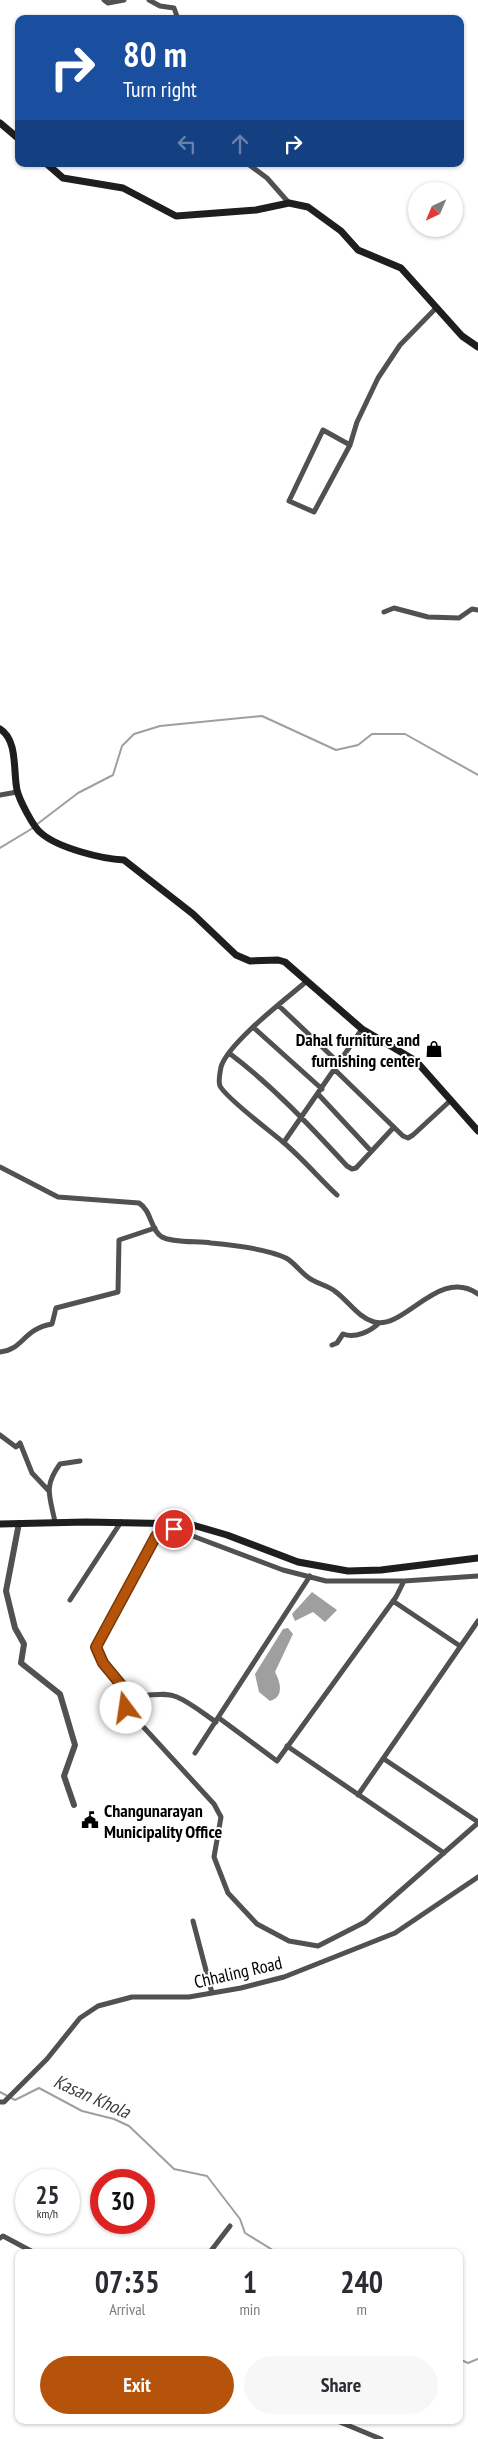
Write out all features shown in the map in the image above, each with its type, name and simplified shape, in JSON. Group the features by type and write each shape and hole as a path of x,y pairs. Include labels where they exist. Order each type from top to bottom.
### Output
{"main road":[{"path":"0,123 15,136"},
{"path":"50,167 63,178 123,188 176,216 256,210 289,203 308,207 340,231 358,250 400,268 462,336 478,347"},
{"path":"0,729 6,733 12,745 18,792 28,814 40,833 84,853 124,860 193,914 236,955 250,961 282,961 362,1029 416,1061 478,1130"},
{"path":"0,1524 121,1522 189,1524 208,1528 280,1557 334,1569 382,1570 478,1558"}],"street":[{"path":"104,0 108,3 124,0"},
{"path":"149,0 160,6 174,8 177,15"},
{"path":"252,167 268,178 289,203"},
{"path":"350,445 323,430 289,501 314,512 350,445 357,422 378,378 400,345 437,307"},
{"path":"384,612 394,608 428,618 459,618 472,609 478,610"},
{"path":"0,796 18,792"},
{"path":"307,981 254,1027 229,1053 221,1066 220,1086 284,1142 337,1196"},
{"path":"278,1005 339,1063"},
{"path":"254,1027 322,1088"},
{"path":"284,1142 362,1029"},
{"path":"229,1053 249,1068 302,1117 347,1166 352,1169 356,1168 394,1127"},
{"path":"335,1070 403,1136 408,1138 414,1135 451,1100"},
{"path":"318,1094 371,1151"},
{"path":"0,1167 58,1198 139,1203 147,1210 160,1236 166,1239 209,1242 282,1256 294,1264 309,1279 337,1292 360,1314 379,1323"},
{"path":"0,1352 12,1350 27,1333 40,1326 52,1324 56,1308 118,1292 119,1240 155,1228"},
{"path":"332,1345 338,1343 343,1334 354,1335 373,1328 379,1323 389,1321 419,1302 446,1289 462,1287 478,1294"},
{"path":"0,1435 16,1447 20,1444 32,1473 48,1490"},
{"path":"55,1522 48,1490 49,1482 60,1464 80,1461"},
{"path":"70,1600 121,1522"},
{"path":"20,1523 6,1591 15,1628 24,1644 21,1663 60,1694 75,1745 64,1776 74,1805"},
{"path":"404,1581 393,1600 277,1761 218,1720 177,1697 167,1695 133,1695 127,1692 103,1663 96,1647 156,1536 174,1529 283,1570 326,1581 404,1581 478,1576"},
{"path":"195,1753 310,1576"},
{"path":"393,1600 460,1646"},
{"path":"358,1795 478,1621"},
{"path":"127,1692 126,1708 214,1804 221,1817 214,1856 228,1893 257,1924 289,1941 318,1946 364,1922 478,1822 384,1759"},
{"path":"287,1746 444,1853"},
{"name":"Chhaling Road","path":"2,2102 47,2059 80,2018 98,2006 132,1997 189,1997 284,1977 395,1933 478,1877"},
{"path":"193,1921 212,1993"},
{"path":"212,2249 230,2226"},
{"path":"0,2238 3,2236 28,2249"},
{"path":"345,2424 381,2439"}],"shaded area":[{"path":"312,1592 337,1610 325,1622 313,1612 295,1621 292,1614"},
{"path":"288,1628 293,1634 275,1672 280,1688 278,1696 270,1701 259,1692 255,1674 283,1629"}],"waterway":[{"path":"36,825 78,793 113,775 122,746 134,734 160,726 262,716 336,750 358,745 372,734 405,734 478,775"},
{"path":"0,848 33,828"},
{"name":"Kasan Khola","path":"0,2092 15,2100 39,2088 82,2111 114,2119 129,2126 174,2169 207,2176 240,2219 245,2233 271,2249"},
{"name":"Kasan Khola","path":"463,2361 468,2363 478,2359"}],"place":[{"name":"Dahal furniture and furnishing center","path":"434,1049"},
{"name":"Changunarayan Municipality Office","path":"90,1820"}],"route":[{"path":"126,1708 127,1692 103,1663 96,1647 156,1536 174,1529"}]}
